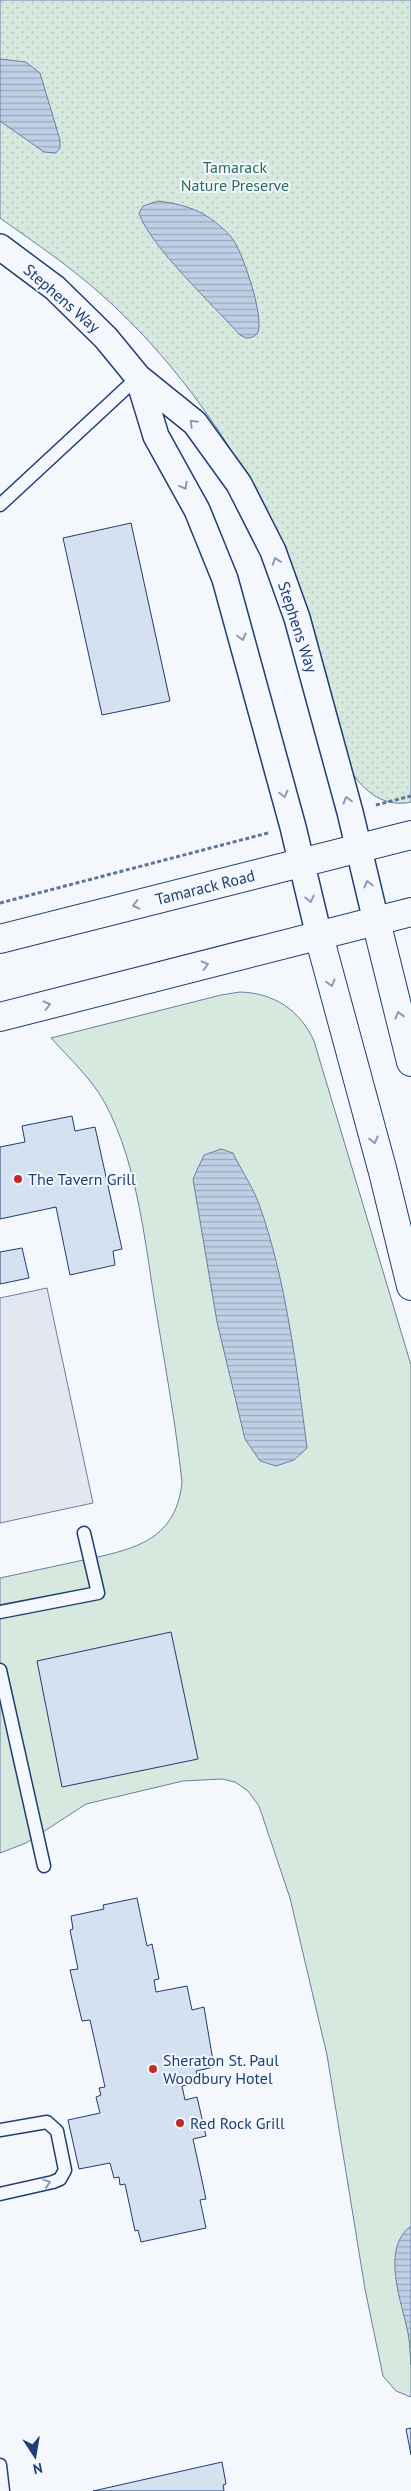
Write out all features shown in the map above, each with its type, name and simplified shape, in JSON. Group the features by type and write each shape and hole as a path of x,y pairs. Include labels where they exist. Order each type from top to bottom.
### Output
{"main road":[{"name":"Tamarack Road","path":"0,940 411,834"},
{"path":"0,1017 411,912"},
{"path":"376,921 411,1062"},
{"path":"319,936 411,1286"}],"street":[{"name":"Stephens Way","path":"0,247 42,277 80,311 106,338 138,377 195,423 239,484 273,551 297,618 350,812 376,921"},
{"name":"Stephens Way","path":"138,377 156,436 198,510 226,579 293,827 319,936"}],"lane":[{"path":"0,505 138,377"},
{"path":"0,1612 98,1593 84,1533"},
{"path":"0,1670 44,1866"},
{"path":"0,2130 47,2122 57,2131 65,2170 60,2179 53,2182 0,2194"},
{"path":"0,2465 3,2491"}],"path":[{"path":"350,812 411,796"},
{"path":"0,903 293,827"}],"green space":[{"name":"Tamarack Nature Preserve","path":"0,0 411,0 411,802 392,803 376,797 362,786 351,771 262,503 211,419 150,342 103,296 53,256 0,218"},
{"path":"240,992 264,996 284,1005 301,1020 314,1041 411,1365 411,2397 396,2391 383,2376 365,2289 327,2055 290,1898 259,1806 248,1791 235,1782 222,1779 183,1781 86,1804 26,1843 0,1853 0,1578 116,1553 147,1540 160,1531 171,1519 178,1502 182,1482 174,1419 144,1235 126,1153 105,1103 80,1069 51,1038 221,995"}],"shaded area":[{"path":"47,1288 93,1503 0,1523 0,1298"}],"water":[{"path":"0,59 26,62 40,73 60,140 60,148 56,153 44,152 0,121"},
{"path":"158,201 184,206 207,216 233,239 243,259 256,302 259,327 256,335 246,338 240,335 184,276 155,242 139,213 143,206"},
{"path":"221,1149 233,1153 254,1191 276,1263 289,1325 307,1448 294,1460 276,1466 260,1461 245,1439 217,1322 193,1179 204,1155"},
{"path":"411,2226 411,2365 409,2337 398,2292 395,2262 397,2248 402,2236"}],"building":[{"path":"131,523 170,701 102,715 63,538"},
{"path":"72,1116 75,1131 95,1127 122,1249 113,1251 115,1265 70,1275 56,1207 0,1219 0,1147 25,1142 22,1126"},
{"path":"22,1248 29,1278 0,1284 0,1252"},
{"path":"171,1632 198,1759 62,1787 37,1661"},
{"name":"Sheraton St. Paul Woodbury Hotel","path":"137,1898 147,1946 152,1944 159,1979 154,1980 156,1992 187,1986 192,2010 204,2007 214,2067 196,2071 199,2082 182,2086 185,2100 197,2097 206,2136 193,2139 206,2199 200,2200 206,2228 141,2242 138,2230 135,2231 125,2184 120,2185 119,2177 114,2178 110,2163 79,2169 68,2120 100,2113 96,2097 101,2095 99,2088 105,2087 90,2020 82,2021 70,1970 78,1969 70,1930 73,1929 71,1916 104,1909 103,1905"},
{"path":"411,2428 411,2455 406,2429"},
{"path":"222,2462 226,2484 223,2485 224,2491 93,2491"}],"place":[{"name":"The Tavern Grill","path":"18,1179"},
{"name":"Sheraton St. Paul Woodbury Hotel","path":"153,2069"},
{"name":"Red Rock Grill","path":"180,2123"}]}
